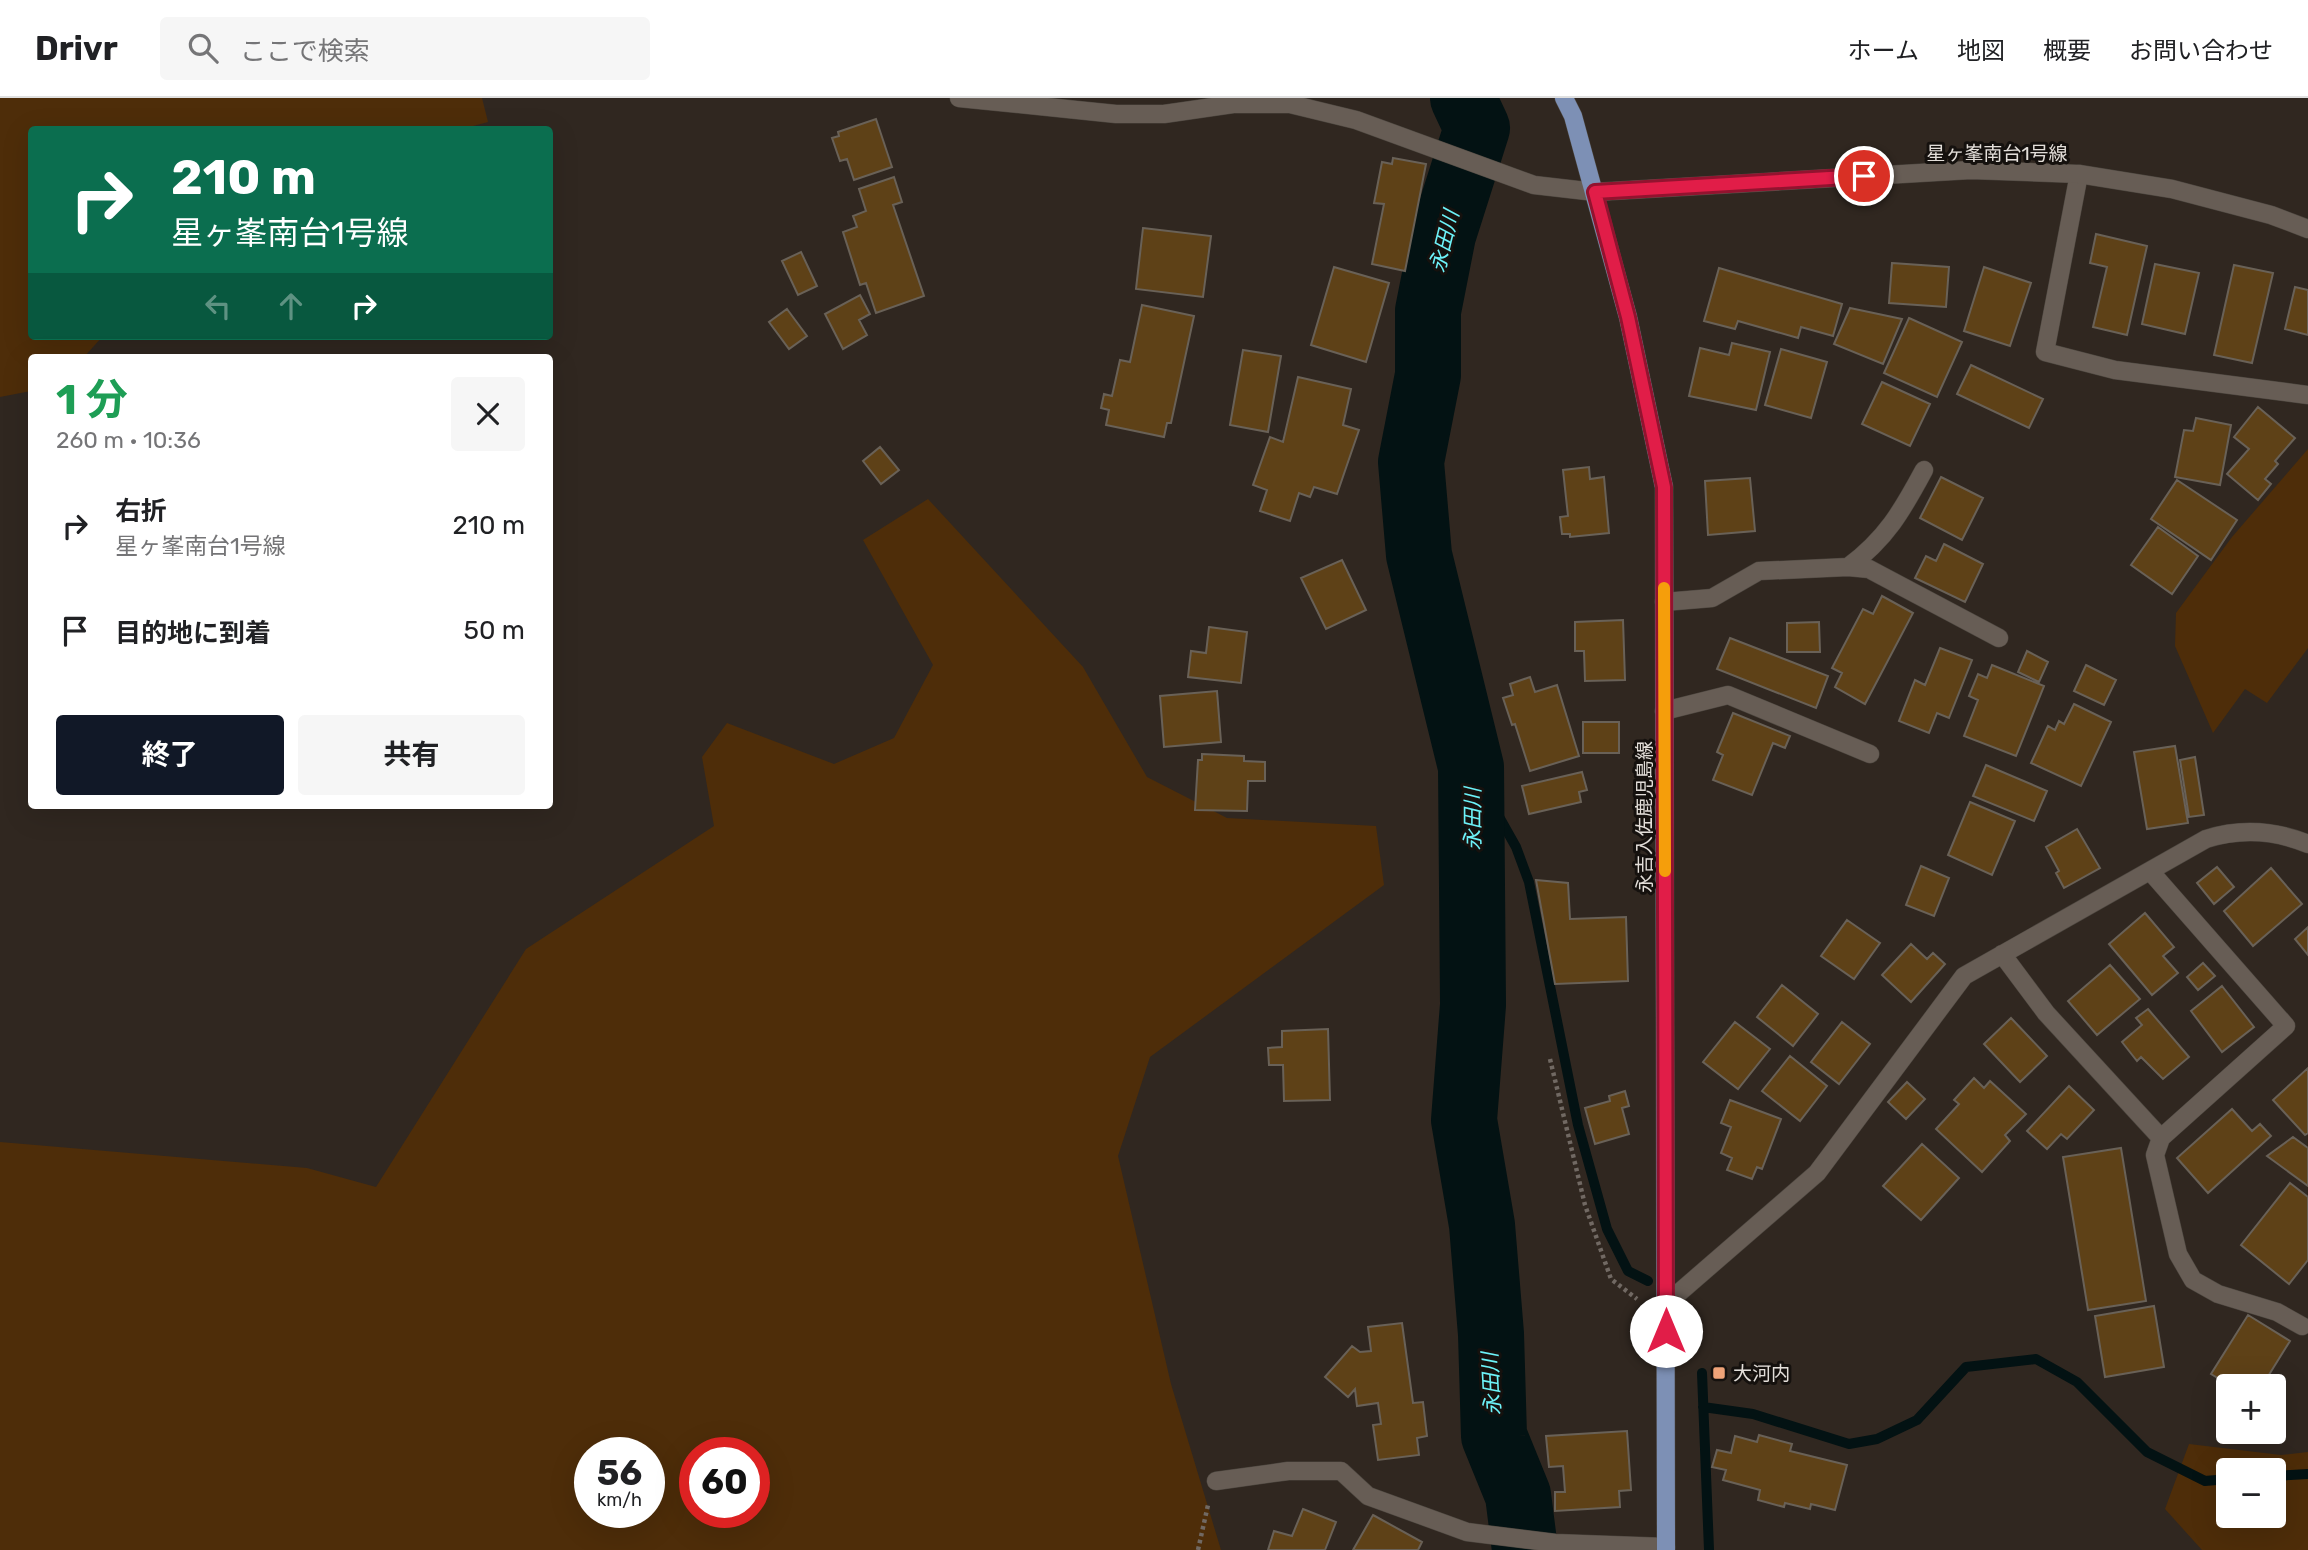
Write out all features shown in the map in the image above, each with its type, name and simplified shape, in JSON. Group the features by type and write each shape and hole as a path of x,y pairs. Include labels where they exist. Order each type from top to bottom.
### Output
{"main road":[{"name":"永吉入佐鹿児島線","path":"1564,98 1573,116 1628,317 1664,487 1666,1548"}],"street":[{"name":"星ヶ峯南台1号線","path":"959,98 1116,114 1164,114 1233,104 1290,104 1356,120 1534,185 1595,192 1971,170 2079,174 2172,190 2271,215 2308,229"},
{"path":"2079,174 2045,352 2115,370 2308,395"},
{"path":"1848,567 1870,551 1899,519 1924,470"},
{"path":"1664,602 1712,598 1759,571 1848,567 1869,569 1999,638"},
{"path":"1664,711 1728,695 1870,754"},
{"path":"1666,1304 1817,1173 1964,975 2206,839 2227,833 2260,831 2289,836 2308,844"},
{"path":"2150,871 2286,1026 2161,1138 2155,1155 2178,1254 2193,1280 2218,1294 2277,1312 2302,1326"},
{"path":"2002,954 2046,1013 2161,1138"},
{"path":"1216,1480 1288,1471 1341,1471 1368,1496 1467,1532 1555,1543 1666,1548"}],"path":[{"path":"1550,1059 1585,1205 1611,1279 1635,1298 1666,1304"},
{"path":"1198,1550 1202,1521 1216,1480"}],"shaded area":[{"path":"0,98 482,98 488,122 473,126 28,126 28,340 99,340 87,354 28,354 28,392 0,397"},
{"path":"2308,449 2308,648 2267,703 2245,689 2213,733 2175,646 2176,613 2232,537"},
{"path":"928,499 1083,667 1147,777 1227,818 1376,826 1384,885 1150,1057 1118,1156 1171,1384 1221,1550 0,1550 0,1142 307,1168 376,1187 526,949 714,826 702,757 727,723 834,764 894,738 933,665 863,540"},
{"path":"2189,1444 2281,1455 2308,1452 2308,1550 2202,1550 2165,1509"}],"building":[{"path":"876,119 892,167 854,180 847,159 840,161 832,138 839,136 838,132"},
{"path":"1393,158 1426,164 1405,271 1372,264 1384,204 1374,203 1382,162 1392,164"},
{"path":"894,177 902,202 893,205 924,296 876,313 866,283 860,285 843,232 857,227 853,216 866,211 859,189"},
{"path":"1143,228 1211,236 1203,297 1136,289"},
{"path":"2096,234 2147,246 2127,335 2093,327 2107,267 2090,263"},
{"path":"801,252 817,286 798,295 782,261"},
{"path":"1892,263 1949,267 1946,307 1889,303"},
{"path":"2155,264 2199,273 2185,334 2142,324"},
{"path":"2234,265 2273,273 2252,363 2214,355"},
{"path":"1334,267 1389,283 1366,362 1311,345"},
{"path":"1984,267 2031,283 2010,346 1964,331"},
{"path":"1719,268 1842,304 1833,336 1801,327 1798,338 1738,321 1735,329 1704,321"},
{"path":"2295,287 2308,290 2308,335 2285,329"},
{"path":"860,295 870,314 859,320 867,335 843,349 825,314"},
{"path":"1142,305 1194,316 1171,423 1167,423 1164,437 1106,425 1109,410 1101,408 1104,394 1112,396 1120,360 1130,362"},
{"path":"1850,308 1902,319 1883,364 1834,344"},
{"path":"787,309 807,336 789,349 769,322"},
{"path":"1909,318 1962,342 1937,397 1884,373"},
{"path":"1732,343 1770,352 1756,410 1689,396 1700,348 1729,355"},
{"path":"1781,349 1827,362 1811,418 1765,405"},
{"path":"1243,350 1281,356 1268,432 1230,425"},
{"path":"1971,365 2043,399 2029,428 1957,394"},
{"path":"1298,377 1351,389 1343,425 1359,430 1337,494 1314,487 1310,497 1299,493 1290,521 1260,511 1267,490 1253,485 1270,437 1283,442"},
{"path":"1882,382 1930,404 1910,446 1862,424"},
{"path":"2258,407 2295,438 2275,461 2278,464 2265,479 2271,484 2258,500 2227,474 2249,449 2234,437"},
{"path":"2196,418 2231,425 2220,485 2175,477 2184,430 2193,431"},
{"path":"880,447 899,470 881,484 863,461"},
{"path":"1589,467 1590,479 1604,477 1609,533 1570,537 1570,534 1562,534 1560,517 1568,516 1563,470"},
{"path":"1941,477 1983,498 1962,540 1920,518"},
{"path":"1750,478 1755,531 1708,535 1705,481"},
{"path":"2177,480 2237,520 2211,560 2151,519"},
{"path":"2158,527 2198,556 2172,594 2131,565"},
{"path":"1944,544 1983,564 1965,602 1915,578 1926,556 1936,561"},
{"path":"1342,560 1366,610 1326,629 1301,578"},
{"path":"1882,596 1913,613 1865,704 1835,687 1842,673 1832,668 1863,609 1873,614"},
{"path":"1623,620 1625,680 1585,681 1584,651 1575,651 1575,622"},
{"path":"1819,622 1820,652 1787,652 1787,623"},
{"path":"1209,627 1247,632 1241,683 1188,677 1191,651 1206,653"},
{"path":"1730,638 1828,676 1816,708 1717,669"},
{"path":"1940,648 1972,660 1949,718 1937,713 1929,733 1899,721 1915,680 1925,685"},
{"path":"2027,651 2048,662 2039,682 2018,672"},
{"path":"1992,665 2044,686 2016,756 1964,736 1978,700 1969,696 1978,674 1987,678"},
{"path":"2086,665 2116,680 2104,705 2074,691"},
{"path":"1530,677 1535,692 1557,685 1579,756 1530,771 1515,724 1512,725 1503,698 1513,695 1510,684"},
{"path":"1217,691 1221,742 1164,747 1160,696"},
{"path":"2074,704 2111,722 2081,786 2031,763 2048,726 2055,730 2059,721 2064,724"},
{"path":"1733,713 1790,736 1785,748 1773,743 1752,795 1713,780 1723,755 1717,752"},
{"path":"1583,722 1619,722 1619,753 1583,753"},
{"path":"2175,746 2188,823 2147,829 2134,752"},
{"path":"1202,754 1244,756 1244,761 1265,762 1265,781 1248,781 1247,811 1195,810 1198,760 1202,760"},
{"path":"2195,757 2204,815 2189,817 2180,760"},
{"path":"1986,765 2047,791 2034,821 1973,796"},
{"path":"1582,772 1587,790 1579,792 1581,802 1529,814 1522,786"},
{"path":"1970,802 2015,821 1992,875 1948,855"},
{"path":"2077,829 2100,868 2064,888 2056,873 2059,871 2046,847"},
{"path":"1921,866 1949,878 1934,916 1906,905"},
{"path":"2217,867 2234,887 2214,904 2197,883"},
{"path":"2271,868 2302,904 2253,946 2224,911"},
{"path":"1536,880 1568,883 1570,919 1626,917 1628,981 1555,984"},
{"path":"2145,913 2174,947 2163,956 2178,973 2152,995 2109,944"},
{"path":"1847,920 1880,943 1854,979 1821,956"},
{"path":"2308,927 2308,955 2295,939"},
{"path":"1911,944 1927,959 1933,953 1945,964 1911,1002 1882,975"},
{"path":"2203,963 2215,976 2198,990 2187,977"},
{"path":"2110,965 2140,999 2097,1035 2068,1001"},
{"path":"1782,985 1818,1014 1793,1046 1757,1017"},
{"path":"2222,986 2254,1027 2222,1052 2191,1011"},
{"path":"2148,1009 2189,1057 2163,1079 2141,1057 2137,1061 2122,1042 2142,1025 2136,1018"},
{"path":"2011,1018 2047,1056 2020,1082 1984,1044"},
{"path":"1735,1022 1770,1049 1738,1089 1703,1062"},
{"path":"1842,1022 1870,1044 1839,1084 1811,1062"},
{"path":"1328,1029 1330,1100 1284,1101 1283,1065 1269,1065 1268,1048 1282,1047 1282,1031"},
{"path":"1790,1056 1827,1086 1800,1121 1762,1091"},
{"path":"2308,1068 2308,1133 2305,1135 2273,1100"},
{"path":"1974,1078 1984,1088 1990,1081 2026,1114 2005,1135 2010,1141 1982,1172 1936,1129 1959,1104 1954,1100"},
{"path":"1907,1082 1925,1099 1906,1119 1888,1102"},
{"path":"2069,1086 2094,1110 2067,1139 2061,1134 2047,1149 2027,1131"},
{"path":"1625,1091 1629,1106 1622,1108 1629,1134 1595,1144 1585,1108 1610,1101 1609,1096"},
{"path":"1730,1100 1781,1119 1762,1169 1757,1167 1752,1179 1727,1170 1732,1158 1721,1153 1731,1127 1721,1123"},
{"path":"2232,1109 2252,1131 2260,1124 2271,1136 2208,1193 2177,1158"},
{"path":"2293,1137 2308,1148 2308,1186 2267,1156"},
{"path":"1922,1144 1959,1178 1921,1220 1883,1186"},
{"path":"2121,1148 2146,1301 2088,1310 2063,1157"},
{"path":"2290,1183 2308,1197 2308,1260 2289,1284 2241,1245"},
{"path":"2154,1306 2164,1367 2105,1377 2095,1316"},
{"path":"2248,1315 2290,1341 2269,1374 2216,1374 2216,1377 2211,1374"},
{"path":"1402,1323 1413,1403 1423,1402 1427,1436 1417,1438 1419,1455 1378,1460 1373,1425 1381,1424 1378,1403 1357,1406 1355,1389 1348,1397 1325,1377 1352,1346 1360,1352 1371,1351 1368,1327"},
{"path":"1627,1431 1631,1490 1619,1491 1620,1507 1555,1511 1555,1492 1565,1492 1563,1466 1549,1467 1546,1436"},
{"path":"1759,1435 1792,1444 1790,1451 1847,1465 1835,1510 1811,1504 1810,1509 1785,1503 1784,1507 1758,1500 1760,1490 1723,1480 1726,1470 1712,1467 1717,1450 1731,1453 1735,1436 1757,1442"},
{"path":"1303,1509 1336,1522 1325,1550 1268,1550 1274,1531 1292,1536"},
{"path":"1373,1515 1422,1542 1418,1550 1353,1550"}],"waterway":[{"name":"永田川","path":"1463,98 1477,128 1443,235 1428,311 1428,375 1411,462 1419,555 1471,767 1473,1005 1464,1120 1482,1225 1491,1334 1494,1436 1518,1495 1525,1550"},
{"path":"1471,767 1516,847 1529,882 1578,1125 1607,1229 1628,1271 1648,1281"},
{"path":"1703,1407 1753,1414 1849,1444 1877,1439 1917,1420 1966,1367 2036,1359 2077,1382 2147,1452 2205,1481 2216,1480"},
{"path":"1702,1373 1709,1550"},
{"path":"2286,1475 2308,1474"}],"slow traffic":[{"path":"1664,588 1665,871"}],"place":[{"name":"大河内","path":"1719,1373"}],"route":[{"path":"1666,1331 1664,487 1628,317 1595,192 1864,176"}]}
